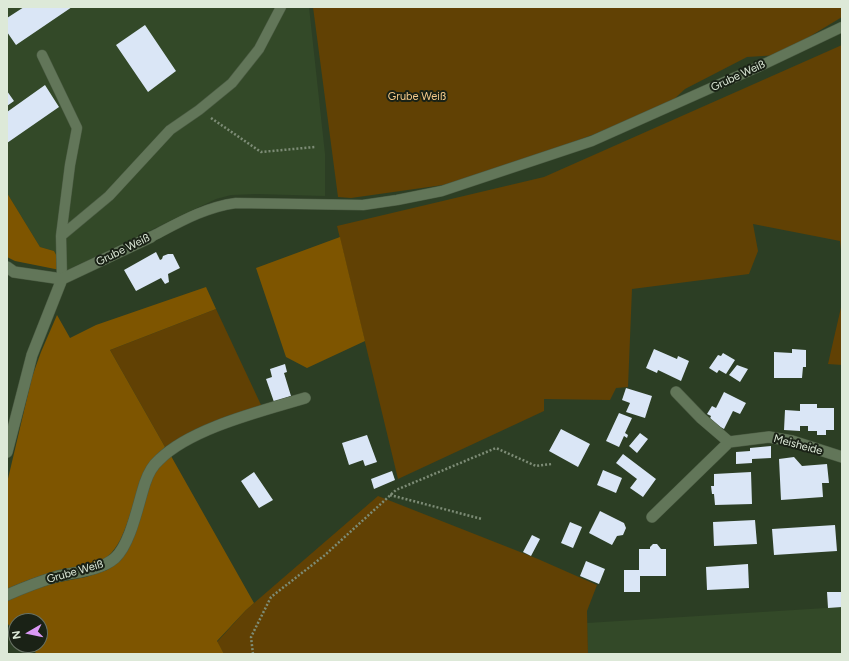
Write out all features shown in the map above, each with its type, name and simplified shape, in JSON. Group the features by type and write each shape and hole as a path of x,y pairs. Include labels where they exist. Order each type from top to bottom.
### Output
{"street":[{"name":"Grube Weiß","path":"62,279 151,237"},
{"path":"7,267 14,272 62,279 32,355 7,452"},
{"path":"652,517 728,442 701,418 676,392"},
{"name":"Grube Weiß","path":"7,595 24,587 54,578 104,566 115,558 124,546 145,482 151,470 158,461 180,444 228,422 306,398"},
{"name":"Meisheide","path":"728,442 769,437 792,441 842,457"}],"lane":[{"path":"61,236 109,196 170,130 199,110 232,83 259,49 281,7"},
{"name":"Grube Weiß","path":"151,237 192,216 222,204 363,205 442,191 592,141 751,70 842,27"},
{"path":"42,55 77,128 70,165 61,236 62,279"}],"path":[{"path":"199,110 261,152 315,147"},
{"path":"253,654 251,637 271,598 325,555 396,490 496,448 536,466 552,464"},
{"path":"390,495 482,519"}],"shaded area":[{"path":"7,7 309,7 325,154 325,196 257,194 231,195 216,199 65,271 54,251 40,247 7,193"},
{"path":"7,193 40,247 54,251 65,271 15,261 7,257"},
{"path":"340,237 365,341 307,368 286,357 256,268"},
{"path":"206,287 216,309 110,350 165,447 158,454 144,474 123,534 118,544 111,553 99,562 48,574 7,589 7,483 32,377 57,315 70,338 96,325"},
{"path":"171,456 254,603 217,641 224,654 37,654 36,653 48,653 48,613 8,613 8,624 7,601 24,592 55,583 86,577 107,570 119,561 154,474 159,466"},
{"path":"842,607 842,654 588,654 587,623"}],"green space":[{"name":"Grube Weiß","path":"313,7 842,7 842,17 779,55 747,57 685,89 671,102 595,134 496,170 443,185 351,198 338,197"},
{"path":"842,45 842,259 840,241 753,224 758,251 749,274 632,289 628,387 616,388 610,400 544,399 544,411 398,479 337,226 544,177"},
{"path":"842,303 842,365 828,364"},
{"path":"216,309 262,407 227,416 196,429 165,447 110,350"},
{"path":"378,496 538,559 597,585 587,611 588,654 224,654 217,642 246,610"}],"building":[{"path":"24,7 72,7 16,45 7,32 7,18"},
{"path":"145,25 176,71 148,92 116,45"},
{"path":"45,85 59,107 7,143 7,112"},
{"path":"7,91 14,101 7,106"},
{"path":"156,252 160,260 163,256 173,254 180,268 168,274 169,282 165,284 161,278 136,291 124,270"},
{"path":"654,349 677,359 678,356 689,361 681,381 658,370 657,373 646,368"},
{"path":"792,349 806,350 806,367 803,367 802,378 774,378 774,352 792,353"},
{"path":"723,353 735,360 726,374 719,370 717,373 709,368 718,355 721,356"},
{"path":"285,364 287,372 284,373 291,396 274,402 266,379 272,377 270,369"},
{"path":"737,365 748,369 740,382 729,375"},
{"path":"626,388 652,396 645,418 626,412 630,403 622,400"},
{"path":"724,392 746,403 740,414 733,411 724,429 709,421 711,416 707,414 712,406 716,408"},
{"path":"800,404 817,404 817,408 834,408 834,430 826,430 826,435 817,435 817,431 808,431 808,426 800,426 800,431 784,430 785,410 800,411"},
{"path":"619,413 632,418 625,433 628,435 627,438 624,436 619,447 606,441"},
{"path":"561,429 590,444 578,467 549,451"},
{"path":"640,433 648,439 637,453 629,446"},
{"path":"367,435 377,462 365,466 363,460 349,465 342,443"},
{"path":"771,446 771,458 752,459 752,463 736,464 736,452 750,451 750,448"},
{"path":"623,454 656,479 643,497 630,488 637,479 616,463"},
{"path":"794,457 802,466 827,464 829,483 822,483 823,497 781,500 779,459"},
{"path":"603,470 622,478 616,493 597,485"},
{"path":"392,471 395,480 374,489 371,479"},
{"path":"254,472 273,500 259,508 241,481"},
{"path":"751,472 752,504 715,505 714,494 712,494 711,486 714,486 714,474"},
{"path":"600,511 624,523 626,528 623,535 617,536 612,545 589,533"},
{"path":"755,520 757,544 714,546 713,522"},
{"path":"570,522 582,527 573,548 561,543"},
{"path":"835,525 837,551 774,555 772,529"},
{"path":"532,535 540,539 531,556 523,552"},
{"path":"653,544 657,544 661,549 666,549 666,576 640,576 640,592 624,592 624,570 639,570 639,549 650,549"},
{"path":"586,561 605,569 599,584 580,576"},
{"path":"748,564 749,588 707,590 706,567"},
{"path":"827,592 842,592 842,607 828,608"}]}
